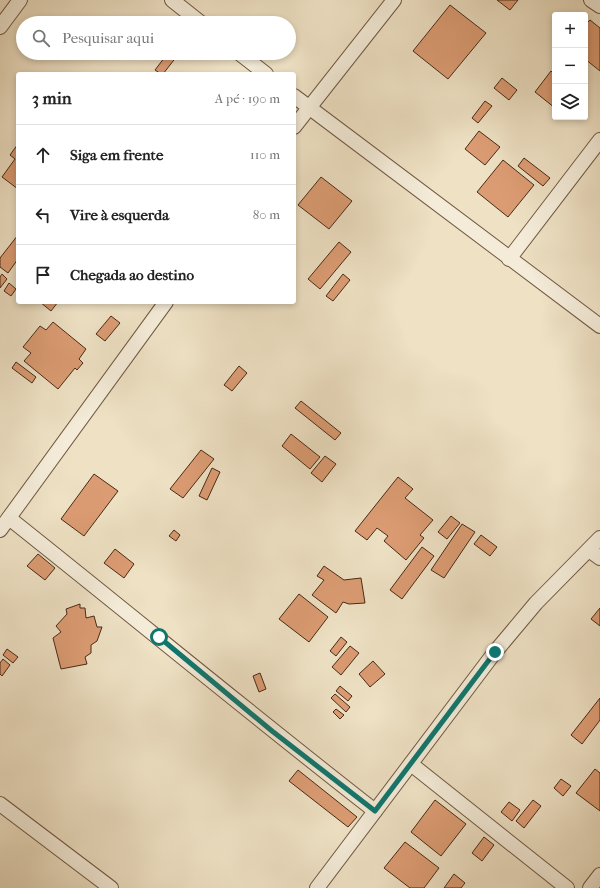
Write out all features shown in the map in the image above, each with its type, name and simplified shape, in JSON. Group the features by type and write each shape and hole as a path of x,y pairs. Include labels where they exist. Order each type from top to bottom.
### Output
{"street":[{"path":"0,27 20,0"},
{"path":"172,0 192,16"},
{"path":"296,124 394,0"},
{"path":"592,0 600,6"},
{"path":"248,60 263,72"},
{"path":"296,98 600,326"},
{"path":"509,259 600,140"},
{"path":"0,530 165,304"},
{"path":"9,518 159,637 272,731 375,811"},
{"path":"318,888 495,652 536,603 595,554 600,538"},
{"path":"411,764 567,888"},
{"path":"0,804 111,888"},
{"path":"590,888 600,875"}],"building":[{"path":"497,0 518,0 510,10"},
{"path":"450,5 486,33 448,79 413,51"},
{"path":"590,20 600,28 600,71 588,61 588,22"},
{"path":"163,60 174,60 165,72 158,72 155,70"},
{"path":"551,71 552,106 535,92"},
{"path":"502,78 517,90 509,100 494,88"},
{"path":"485,101 492,106 478,123 472,118"},
{"path":"479,131 500,147 485,165 465,149"},
{"path":"16,147 16,188 2,177 15,159 10,155"},
{"path":"524,158 550,178 543,186 518,166"},
{"path":"503,160 534,185 508,217 477,192"},
{"path":"321,177 352,201 329,229 298,205"},
{"path":"16,238 16,262 8,273 0,267 0,258"},
{"path":"339,242 351,252 320,289 308,279"},
{"path":"2,274 7,279 0,288 0,277"},
{"path":"343,274 350,280 333,301 326,296"},
{"path":"9,283 16,289 11,296 4,291"},
{"path":"42,304 56,304 51,311"},
{"path":"111,316 120,323 105,341 96,334"},
{"path":"53,322 86,349 79,359 83,363 77,370 75,368 58,389 24,361 31,353 23,347 40,326 46,330"},
{"path":"16,362 36,377 32,383 12,368"},
{"path":"239,366 247,373 232,391 224,385"},
{"path":"301,401 341,433 335,440 295,408"},
{"path":"291,434 320,457 310,469 282,446"},
{"path":"201,450 214,459 183,498 170,489"},
{"path":"325,456 336,464 322,482 311,473"},
{"path":"212,468 220,472 207,500 199,496"},
{"path":"94,474 118,491 84,536 61,519"},
{"path":"398,477 413,489 405,498 433,520 420,535 424,538 406,560 384,541 388,536 377,528 367,540 355,531"},
{"path":"451,516 460,523 447,539 438,532"},
{"path":"462,524 475,532 444,578 431,570"},
{"path":"174,530 180,535 176,541 169,536"},
{"path":"481,535 497,547 490,556 474,544"},
{"path":"422,547 434,556 402,599 390,590"},
{"path":"115,549 134,564 124,578 104,563"},
{"path":"38,554 55,568 45,580 27,566"},
{"path":"324,566 344,580 361,578 365,603 349,604 343,602 336,613 312,595 324,580 317,576"},
{"path":"299,594 328,617 309,642 279,619"},
{"path":"80,604 80,608 85,608 86,618 94,616 97,627 102,627 97,641 91,645 91,653 85,657 87,664 61,669 53,638 61,632 56,626 67,614 66,609"},
{"path":"600,608 600,626 591,619"},
{"path":"341,637 347,642 336,656 330,651"},
{"path":"350,646 359,653 341,675 332,667"},
{"path":"7,649 18,657 13,663 3,655"},
{"path":"3,659 10,665 2,676 0,674 0,663"},
{"path":"373,661 385,674 370,687 359,674"},
{"path":"260,673 266,689 259,692 253,676"},
{"path":"340,686 352,696 348,701 336,691"},
{"path":"335,694 350,707 346,712 331,698"},
{"path":"600,698 600,720 582,744 571,735"},
{"path":"336,709 344,715 340,719 333,712"},
{"path":"595,769 600,773 600,811 576,793"},
{"path":"298,770 357,817 348,827 289,781"},
{"path":"561,779 571,786 563,796 554,788"},
{"path":"435,800 466,824 441,856 411,832"},
{"path":"533,800 541,806 524,828 516,821"},
{"path":"509,802 520,810 512,821 501,812"},
{"path":"484,837 494,845 482,861 472,853"},
{"path":"405,842 439,868 424,888 410,888 384,868"},
{"path":"454,874 465,883 461,888 444,888"}],"route":[{"path":"159,637 272,731 375,811 495,652"}]}
